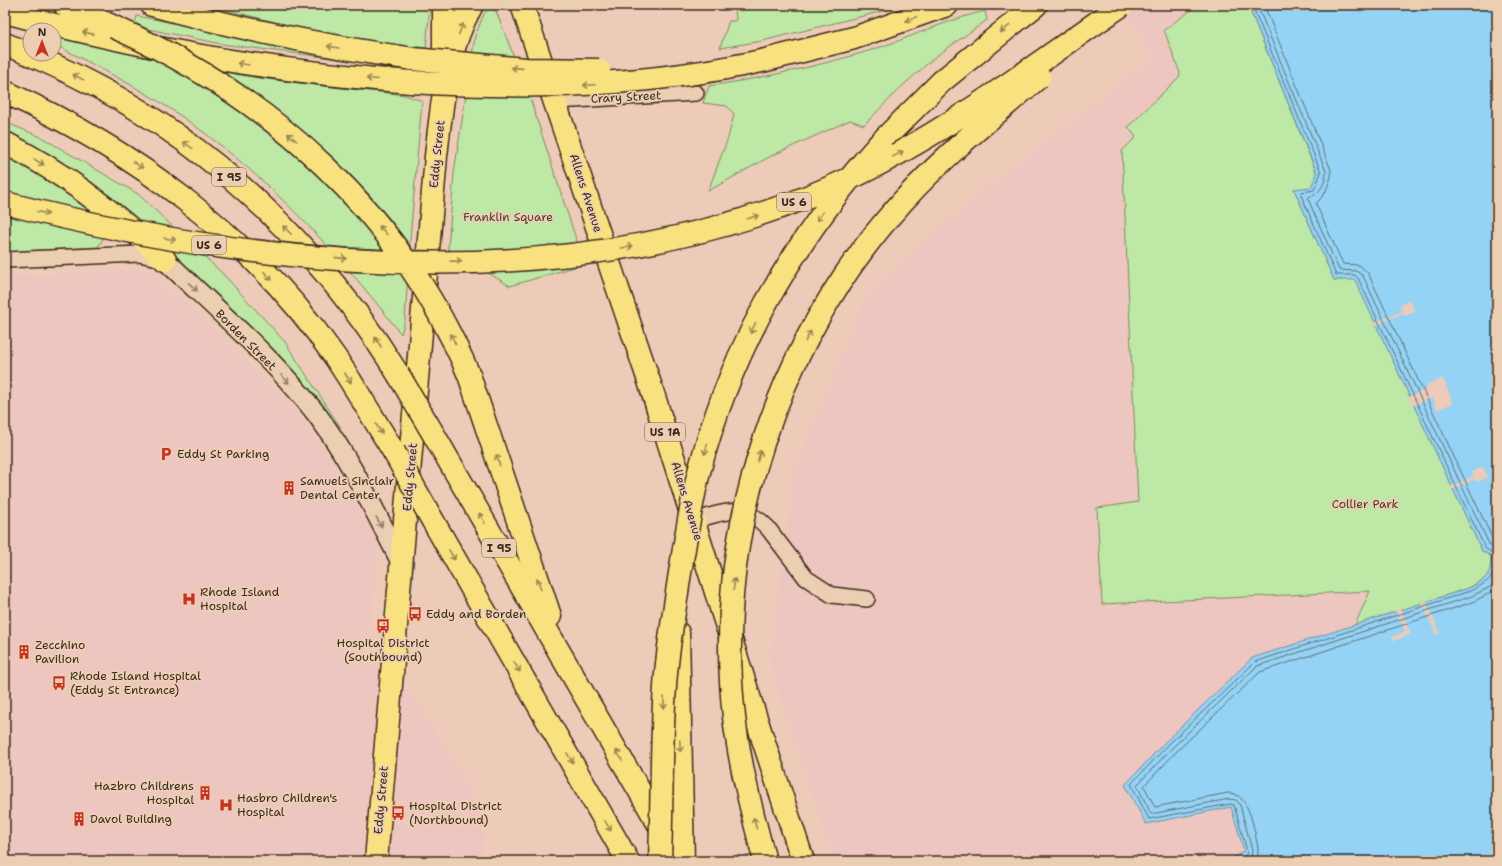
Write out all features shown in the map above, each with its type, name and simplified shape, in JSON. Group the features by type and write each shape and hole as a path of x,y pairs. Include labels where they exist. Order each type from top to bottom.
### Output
{"main road":[{"path":"65,5 137,37 201,71 258,110 310,153 350,192 403,255 443,319 469,375 565,660"},
{"path":"152,5 218,22 334,47 413,59 489,66 573,70 678,67 766,60"},
{"name":"Eddy Street","path":"444,5 445,94"},
{"name":"Eddy Street","path":"376,861 435,173 445,94 457,38 472,5"},
{"name":"Allens Avenue","path":"522,5 556,101 694,521 803,861"},
{"path":"5,12 110,38 218,60 326,75 411,82 518,86 608,84 689,75 766,60 854,38 947,5"},
{"path":"660,861 665,688 673,614 691,506 706,446 724,395 746,343 772,291 796,251 830,203 880,142 947,76 1036,5"},
{"path":"765,861 748,798 738,742 732,687 731,632 735,577 742,522 763,441 783,389 807,338 835,289 867,244 902,202 962,142 1122,5"},
{"name":"US 6","path":"5,203 86,223 168,239 230,248 312,256 389,261 480,261 556,256 638,245 693,234 747,219 819,192 876,166 949,123 1122,5"},
{"name":"I 95","path":"5,44 74,75 124,102 188,145 238,184 280,223 323,270 367,326 398,374 565,660 680,861"},
{"path":"5,92 53,115 105,143 177,193 214,224 258,265 300,312 334,357 394,452 628,861"},
{"path":"5,108 105,143"},
{"path":"5,143 40,162 76,185 114,214 165,260"},
{"path":"679,582 678,652 683,861"}],"street":[{"name":"Crary Street","path":"556,101 696,93"},
{"name":"Borden Street","path":"5,260 144,254 165,260 262,355 317,416 343,454 402,564"},
{"path":"694,521 732,511 748,513 761,521 767,527 806,578 832,595 866,599"}],"shaded area":[{"path":"1117,5 1198,5 1164,30 1180,73 1179,77 1128,127 1136,137 1280,486 1103,604 1370,591 1355,625 1252,658 1146,824 1231,807 1244,852 1228,861 834,861 769,663 794,470 867,293 973,198 1154,56"},
{"name":"Rhode Island Hospital","path":"148,270 219,334 310,428 379,539 367,659 413,693 487,819 482,861 5,861 5,276"}],"green space":[{"path":"224,5 430,5 426,48 350,37 274,22 224,9"},
{"path":"735,5 899,5 883,11 762,41 720,48 729,21 736,21"},
{"name":"Collier Park","path":"1198,5 1248,5 1317,174 1311,188 1294,189 1334,280 1355,279 1482,551 1491,556 1491,568 1486,578 1469,588 1355,625 1370,591 1102,604 1097,508 1138,502 1122,151 1136,137 1128,127 1179,77 1180,73 1164,30"},
{"name":"Franklin Square","path":"489,8 496,11 530,98 584,264 510,286 448,249 454,173 475,36 484,14"},
{"path":"985,11 987,20 935,57 899,89 864,125 850,120 771,156 708,191 728,138 734,114 727,106 703,103 709,86 753,79 818,65 881,47 972,14"},
{"path":"137,16 355,58 354,61 222,44 148,29 135,23"},
{"path":"62,38 156,60 258,78 405,95 422,101 410,239 405,320 401,334 375,301 318,236 257,176 191,123 155,99 62,48"},
{"path":"5,122 41,137 138,194 223,274 285,342 341,428 268,349 5,136"},
{"path":"5,154 31,168 112,223 98,247 5,252"}],"water":[{"path":"1248,5 1497,5 1497,861 1228,861 1244,851 1231,807 1146,824 1125,785 1166,741 1252,658 1469,588 1480,582 1489,573 1491,563 1491,556 1482,551 1355,280 1334,280 1294,189 1311,187 1317,173"}],"pier":[{"path":"1410,300 1415,312 1404,316 1403,313 1374,326 1373,323 1402,311 1400,305"},
{"path":"1443,378 1453,403 1437,410 1432,398 1412,406 1408,397 1427,389 1426,385"},
{"path":"1483,467 1488,477 1477,482 1475,479 1451,490 1450,487 1474,476 1472,472"},
{"path":"1425,600 1440,633 1436,635 1421,601"},
{"path":"1400,608 1411,634 1394,641 1392,637 1405,631 1395,610"}],"place":[{"name":"Eddy St Parking","path":"166,454"},
{"name":"Samuels Sinclair Dental Center","path":"289,488"},
{"name":"Rhode Island Hospital","path":"189,599"},
{"name":"Eddy and Borden","path":"415,614"},
{"name":"Hospital District (Southbound)","path":"383,626"},
{"name":"Zecchino Pavilion","path":"24,652"},
{"name":"Rhode Island Hospital (Eddy St Entrance)","path":"59,683"},
{"name":"Hazbro Childrens Hospital","path":"205,793"},
{"name":"Hasbro Children's Hospital","path":"226,805"},
{"name":"Hospital District (Northbound)","path":"398,813"},
{"name":"Davol Building","path":"79,819"}]}
